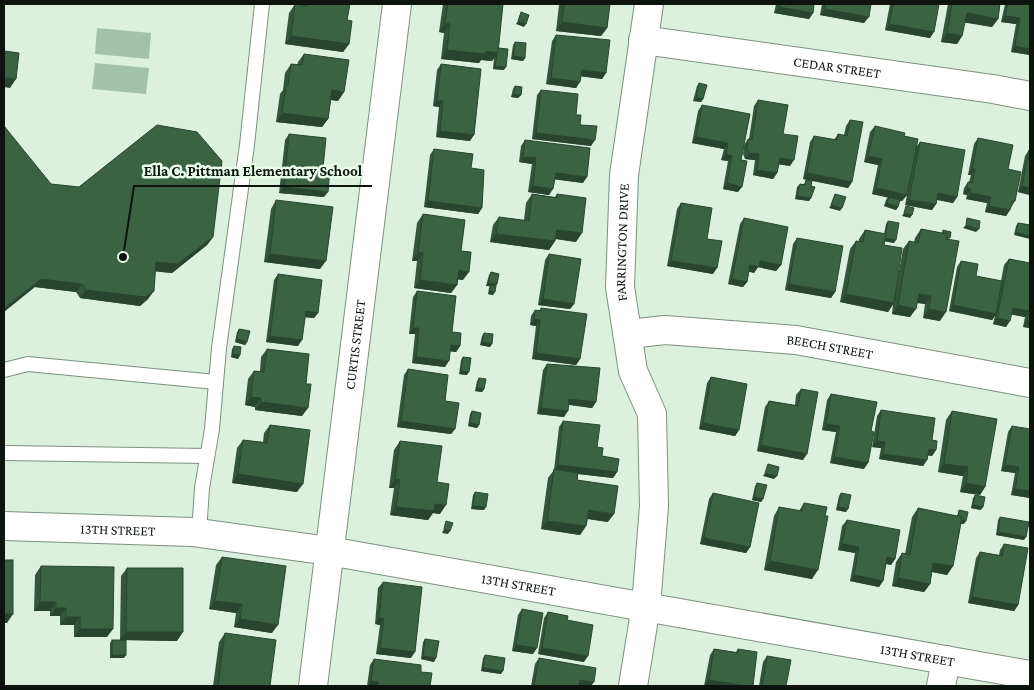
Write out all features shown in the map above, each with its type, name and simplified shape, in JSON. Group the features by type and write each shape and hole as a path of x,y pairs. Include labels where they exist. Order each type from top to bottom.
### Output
{"street":[{"name":"CURTIS STREET","path":"313,686 397,4"},
{"name":"FARRINGTON DRIVE","path":"633,686 646,606 654,506 652,414 633,371 629,334 620,287 624,175 643,40 650,4"},
{"name":"CEDAR STREET","path":"643,40 993,89 1030,96"},
{"name":"BEECH STREET","path":"629,334 665,330 796,340 1030,383"},
{"name":"13TH STREET","path":"4,526 199,533 329,552 646,606 944,673 1030,675"}],"lane":[{"path":"199,533 202,488 247,146 262,4"},
{"path":"4,370 28,364 216,382"},
{"path":"4,453 207,456"}],"green space":[{"path":"97,28 151,33 149,59 95,54"},
{"path":"95,63 149,68 146,94 92,89"}],"building":[{"path":"295,4 307,6 307,4 350,4 347,20 352,21 349,44 291,36"},
{"path":"448,4 503,4 498,53 486,51 485,54 447,50 450,24 445,23"},
{"path":"564,4 610,4 607,28 562,22"},
{"path":"779,4 814,4 813,13 779,7"},
{"path":"825,4 871,4 869,17 825,9"},
{"path":"893,4 939,4 934,32 889,24"},
{"path":"952,4 1000,4 998,19 967,13 962,36 947,33"},
{"path":"1008,4 1030,4 1030,49 1015,46 1020,18 1005,16"},
{"path":"521,12 529,15 526,24 518,21"},
{"path":"556,35 610,40 606,73 582,70 580,82 551,78"},
{"path":"515,42 526,43 525,58 513,56"},
{"path":"498,48 508,49 506,67 495,66"},
{"path":"4,51 19,53 16,79 4,78"},
{"path":"304,54 349,60 344,92 332,90 328,119 282,113 291,64 302,65"},
{"path":"441,64 481,69 474,135 440,131 443,101 437,101"},
{"path":"699,83 707,85 703,99 696,98"},
{"path":"515,86 522,87 521,95 514,94"},
{"path":"541,90 578,94 576,115 581,115 580,125 597,126 595,140 536,133"},
{"path":"758,100 788,105 783,134 798,136 794,160 780,158 777,173 757,170 759,154 749,153 747,148 748,139 752,140"},
{"path":"702,105 750,114 741,160 747,161 742,187 727,183 732,156 726,154 728,143 696,137"},
{"path":"850,120 863,122 852,182 807,173 814,136 837,140 838,134 847,136"},
{"path":"157,125 197,132 222,161 213,237 178,264 156,262 154,291 145,297 86,290 82,284 41,279 4,308 4,126 51,184 79,187"},
{"path":"875,126 905,133 904,136 918,139 907,195 876,188 882,159 868,156"},
{"path":"289,134 326,138 323,168 330,169 328,192 284,187"},
{"path":"978,138 1013,145 1008,169 1021,172 1015,201 1012,201 1010,210 989,206 991,197 970,193 971,189 967,188 968,182 972,183 975,169 972,169"},
{"path":"525,140 590,148 587,177 556,173 553,189 533,186 536,158 523,157"},
{"path":"920,142 965,150 957,197 938,193 936,204 909,200"},
{"path":"434,149 473,154 471,168 484,170 482,208 428,201"},
{"path":"1030,151 1030,188 1022,186"},
{"path":"806,180 812,181 811,186 815,187 811,198 797,196 800,184 805,185"},
{"path":"532,194 557,198 557,194 586,198 582,233 557,230 555,241 496,234 499,217 529,221"},
{"path":"835,194 846,197 842,208 831,205"},
{"path":"889,197 900,200 898,207 887,203"},
{"path":"276,200 333,207 326,261 270,254"},
{"path":"681,203 712,208 707,239 722,241 717,268 671,261"},
{"path":"906,206 914,208 912,215 904,213"},
{"path":"423,214 465,220 461,251 471,252 469,272 459,270 457,285 420,280 423,253 418,252"},
{"path":"744,218 788,227 781,265 760,261 759,267 750,265 747,282 732,279"},
{"path":"967,218 980,221 979,229 966,225"},
{"path":"888,221 899,223 896,240 885,238"},
{"path":"1018,223 1030,225 1030,236 1016,232"},
{"path":"921,229 947,234 946,239 959,241 946,312 929,309 931,296 919,294 916,309 898,305 909,241 918,243"},
{"path":"865,230 886,234 884,245 902,248 894,303 846,294 856,241 863,242"},
{"path":"943,230 951,232 950,238 946,238 947,234 943,233"},
{"path":"797,238 843,246 835,292 789,284"},
{"path":"549,254 581,259 574,304 543,299"},
{"path":"1009,259 1030,263 1030,321 1027,321 1029,311 1013,308 1010,321 997,318"},
{"path":"961,261 978,264 976,276 1002,281 996,314 953,305"},
{"path":"491,272 499,274 497,284 488,283"},
{"path":"278,274 322,280 318,313 306,311 302,340 270,336"},
{"path":"491,285 496,286 495,292 490,291"},
{"path":"417,291 456,296 452,332 461,333 460,346 451,345 449,361 416,357 419,328 413,328"},
{"path":"541,308 587,314 580,359 536,353 540,320 534,319 535,310 541,311"},
{"path":"239,329 250,331 247,342 237,339"},
{"path":"484,333 493,334 492,344 482,342"},
{"path":"234,346 241,347 240,355 233,354"},
{"path":"267,349 309,354 306,384 311,384 308,408 261,402 261,398 251,397 254,371 264,372"},
{"path":"463,357 471,358 469,372 461,371"},
{"path":"547,364 600,368 596,402 569,399 568,411 541,408"},
{"path":"408,369 448,375 445,401 459,403 455,429 401,421"},
{"path":"711,377 747,384 739,430 703,423"},
{"path":"479,378 486,379 484,389 477,388"},
{"path":"801,389 818,392 807,454 761,445 769,401 798,406"},
{"path":"831,394 877,402 871,431 874,432 868,463 834,457 840,426 826,424"},
{"path":"881,410 935,418 932,440 937,441 936,450 929,449 927,460 883,454 885,442 877,441"},
{"path":"472,411 481,413 479,425 470,423"},
{"path":"952,411 997,419 985,487 966,483 968,467 944,464"},
{"path":"563,421 600,425 597,447 603,448 602,456 619,459 617,472 558,465"},
{"path":"270,425 310,430 303,484 238,474 243,440 267,443"},
{"path":"1012,426 1030,429 1030,491 1015,489 1019,467 1005,465"},
{"path":"400,441 442,446 437,482 449,484 446,505 435,504 434,511 396,507 400,480 395,479"},
{"path":"768,464 779,467 777,476 765,473"},
{"path":"554,469 578,473 577,480 618,486 614,514 589,510 586,526 547,521"},
{"path":"757,483 767,485 763,499 754,497"},
{"path":"475,492 488,494 486,507 473,506"},
{"path":"713,493 759,503 750,547 704,538"},
{"path":"841,493 851,495 848,509 838,507"},
{"path":"975,495 985,497 983,507 973,505"},
{"path":"804,503 827,507 825,516 828,516 818,570 770,561 779,507 802,511"},
{"path":"918,508 962,517 953,566 933,563 930,584 898,578 902,553 910,555"},
{"path":"959,510 968,512 966,521 961,520 962,517 958,516"},
{"path":"1000,517 1029,522 1026,537 998,532"},
{"path":"847,520 900,530 895,559 887,557 883,581 854,575 859,547 842,544"},
{"path":"446,521 453,523 450,531 444,529"},
{"path":"1004,544 1028,548 1018,605 972,597 980,552 1002,556"},
{"path":"222,557 286,566 278,625 240,619 242,604 215,601"},
{"path":"4,560 13,560 13,614 4,614"},
{"path":"41,566 114,567 113,629 80,629 80,617 66,617 66,608 56,608 56,602 40,602"},
{"path":"127,568 183,568 183,632 126,632"},
{"path":"383,582 422,587 415,652 380,648 384,619 379,618"},
{"path":"522,609 543,613 537,648 516,645"},
{"path":"548,612 568,616 567,620 593,625 588,656 542,648"},
{"path":"225,633 276,640 270,686 218,686"},
{"path":"425,639 439,641 436,658 423,656"},
{"path":"112,640 126,640 126,655 112,655"},
{"path":"714,649 738,653 738,649 757,652 753,686 709,680"},
{"path":"485,655 505,658 503,671 483,668"},
{"path":"767,656 791,660 786,686 762,686"},
{"path":"539,658 596,668 594,682 580,680 579,686 534,686"},
{"path":"374,659 421,665 421,672 432,673 430,686 378,686 379,682 371,681"}],"place":[{"name":"Ella C. Pittman Elementary School","path":"123,257"}]}
